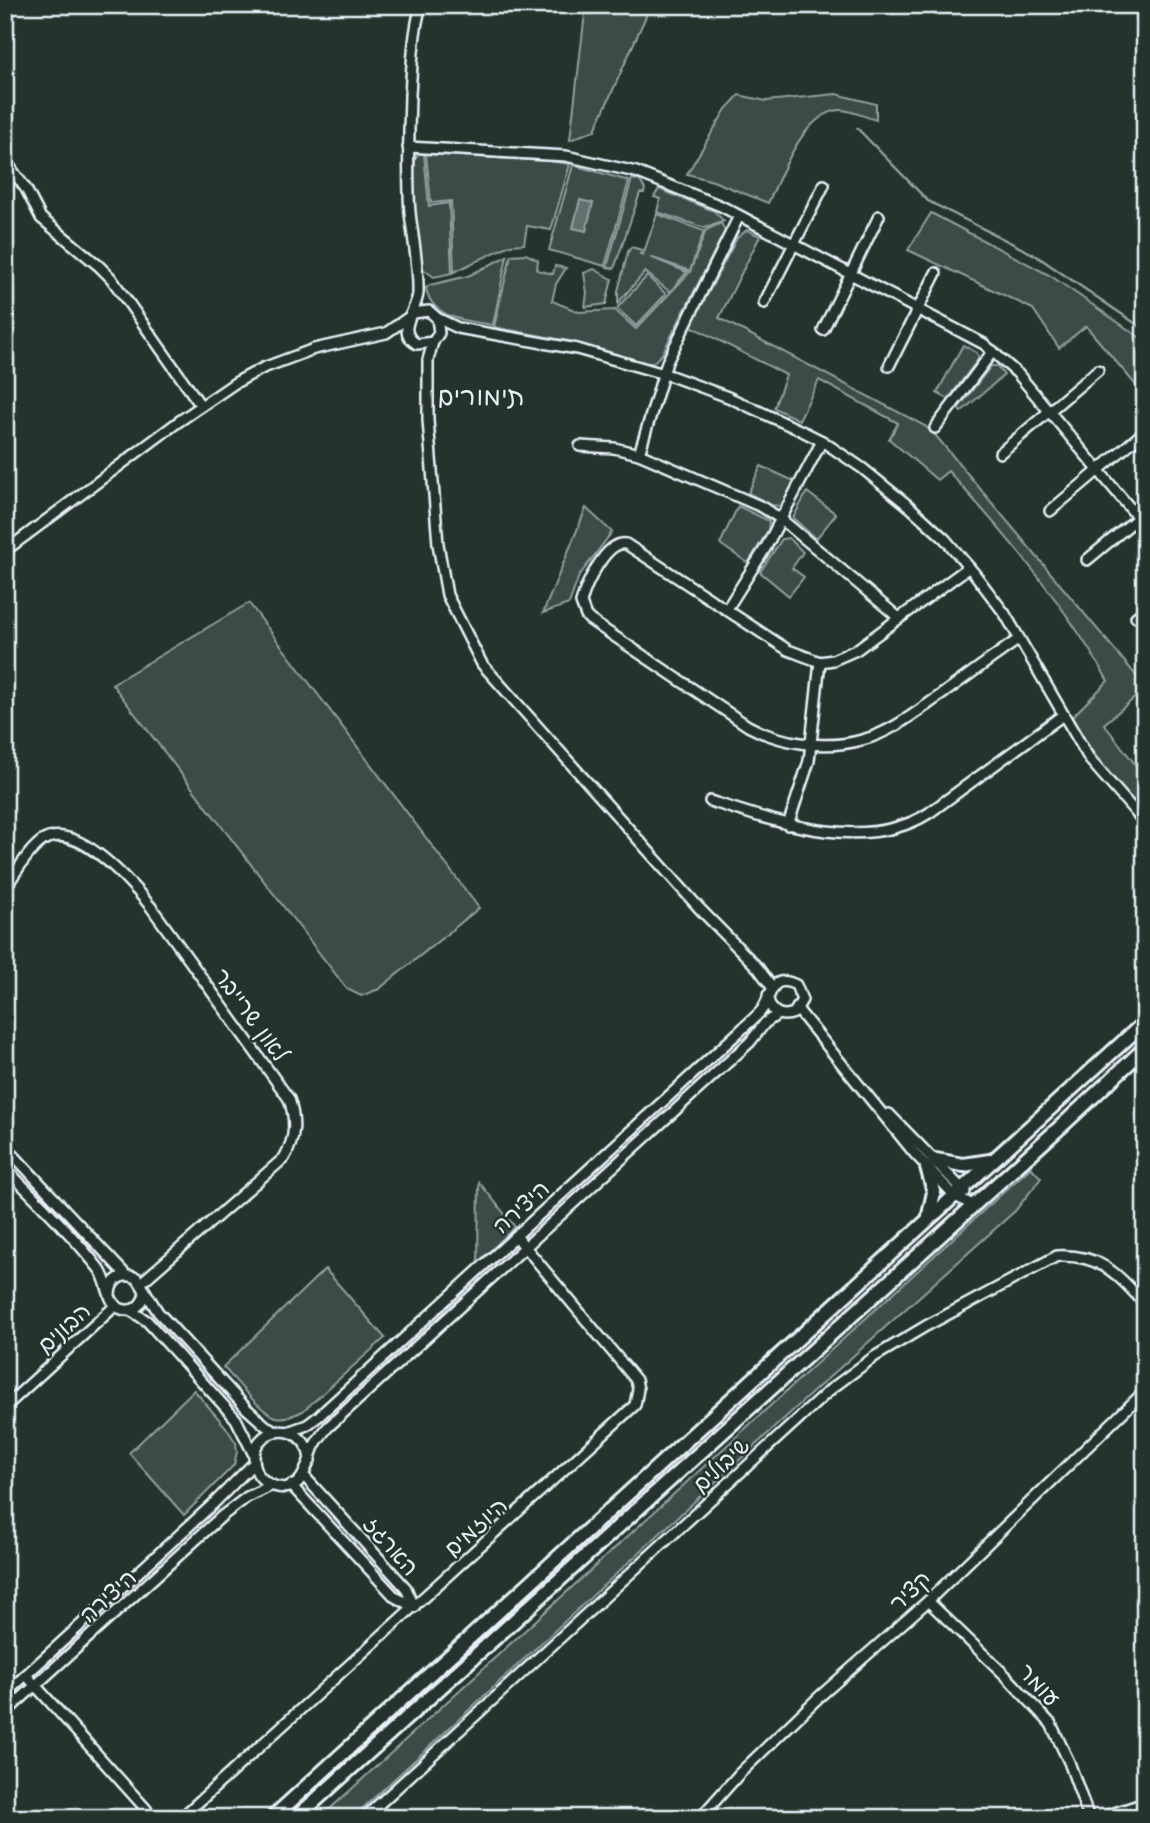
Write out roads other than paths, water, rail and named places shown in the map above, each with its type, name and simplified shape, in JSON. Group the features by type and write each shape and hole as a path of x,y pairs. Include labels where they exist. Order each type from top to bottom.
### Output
{"highway":[{"path":"272,1818 1145,1022"},
{"path":"296,1818 1145,1048"},
{"path":"925,1222 934,1197 932,1164 970,1165 993,1159"}],"street":[{"path":"421,5 412,56 408,147 410,210 418,285 424,301 440,327 427,368"},
{"path":"408,147 584,159 657,180 794,244 970,335 993,351 1018,374 1098,470 1141,515 1145,526"},
{"path":"5,160 26,189 41,218 111,278 201,406"},
{"path":"764,303 824,185"},
{"path":"639,454 662,373 739,216"},
{"path":"822,330 879,216"},
{"path":"890,366 936,273"},
{"path":"418,285 406,328 423,354 427,368 436,520 447,594 482,664 700,909 758,968 773,988 770,1006 778,1014 789,1015 798,1010 802,1000 799,989 791,983 773,988"},
{"path":"386,333 411,315 424,310 458,328 567,347 662,373 728,397 822,441 911,507 969,566 996,600 1090,760 1143,819"},
{"path":"5,551 201,406 263,368 313,349 386,333 399,334 422,345 458,328"},
{"path":"935,428 993,351"},
{"path":"1000,453 1098,370"},
{"path":"1050,511 1145,431"},
{"path":"727,609 766,547 822,441"},
{"path":"580,446 614,447 639,454 755,504 781,519 899,618"},
{"path":"1087,560 1141,515"},
{"path":"969,566 856,650 833,660 820,662 788,650 632,547 620,542 614,545 600,562 581,603 590,620 748,726 773,737 812,743 848,743 863,740 893,727 1019,639"},
{"path":"1136,617 1145,610"},
{"path":"788,825 809,761 820,662"},
{"path":"710,801 788,825 834,832 881,830 908,825 929,813 1063,715"},
{"name":"לאון שרייבר","path":"5,888 36,846 54,837 76,841 103,858 133,885 151,907 265,1064 292,1107 294,1132 284,1158 144,1287"},
{"name":"היצירה","path":"281,1431 307,1425 319,1416 740,1031 760,1011 773,988"},
{"path":"798,1010 872,1099 972,1205"},
{"name":"היצירה","path":"310,1461 313,1448 328,1427 750,1042 765,1023 778,1014"},
{"path":"5,1146 126,1275 137,1278 158,1312 247,1409 266,1426 301,1438 310,1461 304,1476 291,1485 272,1485 259,1476 244,1431 236,1419 147,1321 130,1310 116,1306 106,1279 100,1271 5,1168"},
{"name":"היוזמים","path":"181,1818 635,1405 638,1389 636,1380 516,1236"},
{"name":"שיבולים","path":"364,1818 822,1397 874,1357 1057,1256 1077,1255 1093,1259 1107,1267 1145,1304"},
{"path":"110,1294 113,1284 126,1275"},
{"path":"130,1310 143,1301 144,1287"},
{"name":"הבונים","path":"5,1407 116,1306"},
{"name":"קציר","path":"701,1818 740,1773 819,1697 928,1601 1145,1391"},
{"path":"254,1458 261,1439 281,1431"},
{"name":"היצירה","path":"5,1693 212,1505 254,1458"},
{"name":"הארגז","path":"304,1476 406,1588 414,1607"},
{"name":"היצירה","path":"5,1713 222,1516 247,1497 272,1485"},
{"name":"הארגז","path":"291,1485 395,1597 414,1607"},
{"name":"עומר","path":"928,1601 1006,1676 1051,1724 1090,1818"},
{"path":"26,1675 154,1818"},
{"path":"1099,1818 1145,1803"}],"waterway":[{"path":"857,128 928,201 1035,255 1145,330"}],"district":[{"name":"תימורים","path":"481,395"}]}
